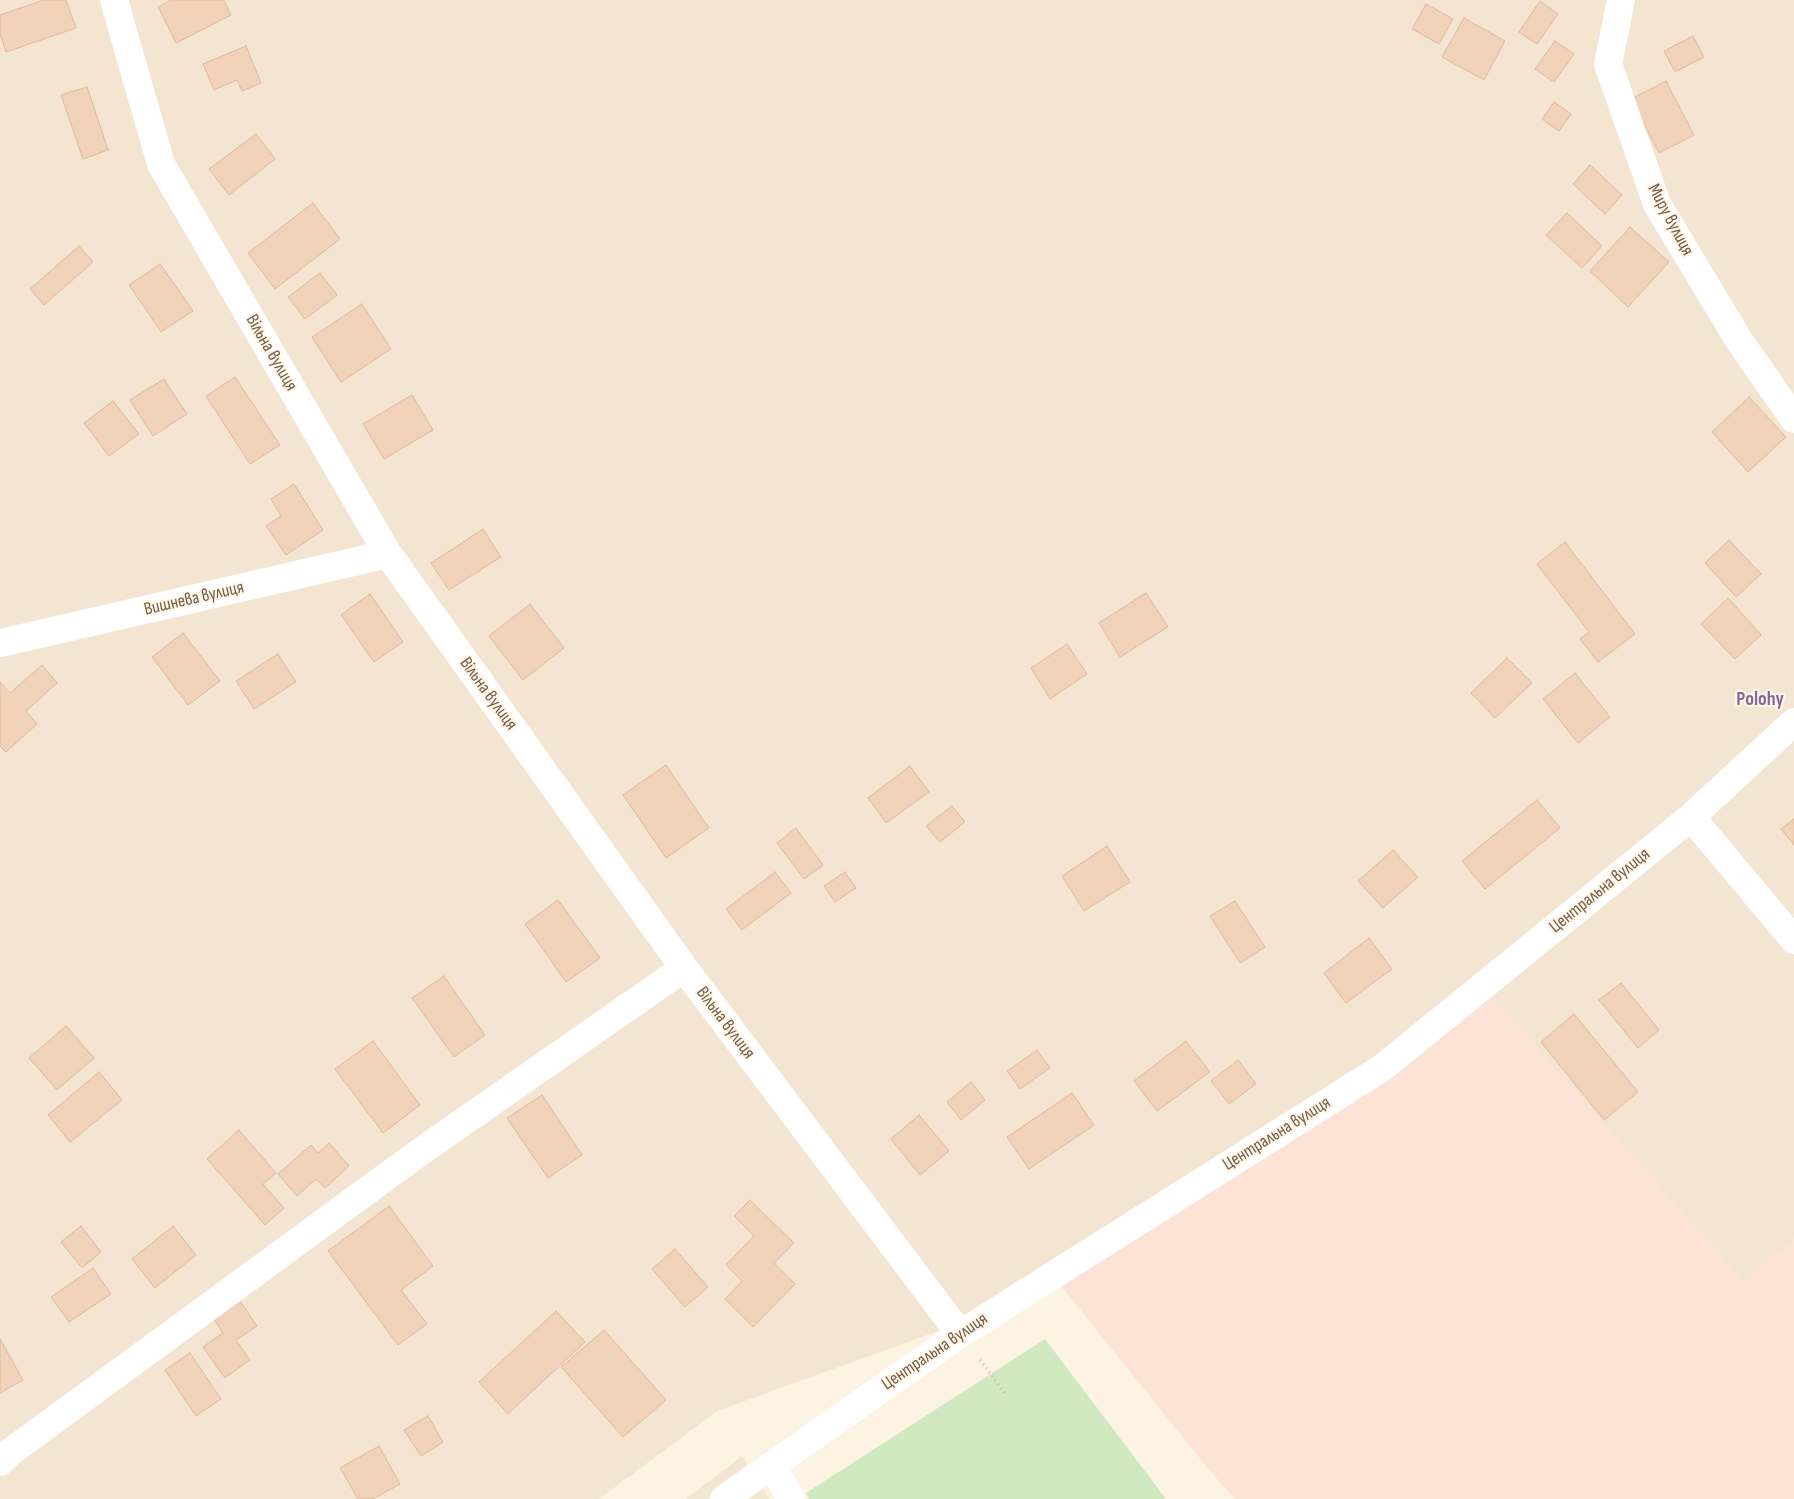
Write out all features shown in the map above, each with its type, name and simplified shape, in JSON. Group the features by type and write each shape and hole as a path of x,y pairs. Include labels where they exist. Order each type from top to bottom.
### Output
{"street":[{"name":"Вільна вулиця","path":"114,0 162,164 388,554 684,968 960,1334"},
{"name":"Миру вулиця","path":"1621,0 1608,64 1657,204 1740,342 1794,419"},
{"name":"Вишнева вулиця","path":"0,643 388,554"},
{"name":"Центральна вулиця","path":"724,1499 960,1334 1382,1068 1691,817 1794,722"},
{"path":"1691,817 1794,940"},
{"path":"0,1462 420,1152 684,968"},
{"path":"772,1465 791,1499"}],"path":[{"path":"960,1334 1005,1393"}],"shaded area":[{"path":"0,0 111,0 159,165 384,553 0,639"},
{"path":"116,0 1617,0 1604,66 1654,206 1794,424 1794,717 1381,1065 958,1323 390,554 164,163"},
{"path":"1624,0 1794,0 1794,414 1660,203 1611,65"},
{"path":"387,557 681,967 0,1459 0,647"},
{"path":"1794,726 1794,935 1695,817"},
{"path":"1692,821 1794,943 1794,1239 1745,1283 1484,989"},
{"path":"684,971 955,1325 717,1411 599,1499 0,1499 0,1465"},
{"path":"1484,989 1745,1282 1794,1239 1794,1499 1235,1499 1211,1472 1050,1272"},
{"path":"742,1456 769,1499 686,1499"}],"green space":[{"path":"1045,1339 1166,1499 809,1499 806,1493"}],"building":[{"path":"44,0 66,0 76,28 6,52 0,34 0,15"},
{"path":"171,0 224,0 231,15 176,43 158,7"},
{"path":"1540,1 1558,14 1537,44 1519,32"},
{"path":"1426,4 1453,19 1439,44 1412,29"},
{"path":"1464,18 1505,41 1484,80 1442,57"},
{"path":"1693,36 1704,57 1675,72 1664,51"},
{"path":"1555,41 1574,54 1554,82 1535,69"},
{"path":"246,46 261,83 242,91 237,80 214,90 203,64"},
{"path":"1666,81 1694,135 1659,153 1631,99"},
{"path":"87,87 108,150 83,159 61,95"},
{"path":"1554,102 1571,114 1559,131 1542,119"},
{"path":"256,134 275,159 229,195 209,169"},
{"path":"1590,165 1622,195 1605,214 1573,184"},
{"path":"313,203 340,239 275,289 248,253"},
{"path":"1567,213 1602,246 1582,268 1546,235"},
{"path":"1630,227 1669,262 1628,307 1590,271"},
{"path":"79,246 93,262 44,305 30,289"},
{"path":"160,264 193,311 161,332 129,285"},
{"path":"320,273 337,295 305,319 288,297"},
{"path":"362,304 391,349 341,382 312,337"},
{"path":"235,377 280,445 250,464 206,396"},
{"path":"164,379 187,414 153,436 130,400"},
{"path":"412,395 433,430 384,459 363,424"},
{"path":"1749,397 1786,437 1748,472 1712,432"},
{"path":"113,401 139,434 109,456 84,423"},
{"path":"294,484 323,530 286,555 266,526 281,516 271,499"},
{"path":"483,529 501,557 449,590 431,563"},
{"path":"1729,540 1761,574 1736,597 1705,563"},
{"path":"1565,542 1635,634 1598,662 1580,639 1589,632 1537,564"},
{"path":"1146,593 1168,627 1120,657 1099,623"},
{"path":"370,594 403,642 374,662 341,615"},
{"path":"1728,598 1761,635 1735,659 1701,624"},
{"path":"530,604 564,648 523,680 489,636"},
{"path":"183,633 220,681 188,705 152,657"},
{"path":"1067,644 1087,674 1050,699 1031,668"},
{"path":"278,654 296,682 254,709 236,681"},
{"path":"1507,658 1532,683 1495,718 1471,693"},
{"path":"42,665 57,683 26,711 37,724 6,752 0,746 0,682 10,693"},
{"path":"1575,673 1610,717 1578,743 1543,699"},
{"path":"666,765 709,828 666,858 623,795"},
{"path":"910,766 929,792 886,823 868,798"},
{"path":"1537,800 1560,828 1485,889 1462,861"},
{"path":"952,806 965,822 940,842 926,826"},
{"path":"1794,819 1794,845 1781,829"},
{"path":"796,828 823,865 804,879 777,843"},
{"path":"1107,846 1130,882 1084,911 1062,876"},
{"path":"1393,850 1418,877 1383,908 1358,881"},
{"path":"775,872 791,893 742,930 726,909"},
{"path":"845,872 856,888 835,902 824,886"},
{"path":"558,900 600,958 566,982 525,924"},
{"path":"1235,901 1265,947 1240,963 1210,916"},
{"path":"1369,938 1392,969 1346,1003 1324,973"},
{"path":"444,976 485,1035 454,1057 412,998"},
{"path":"1621,983 1659,1030 1638,1048 1599,1000"},
{"path":"1574,1014 1638,1092 1604,1120 1541,1042"},
{"path":"66,1026 94,1058 57,1090 29,1058"},
{"path":"373,1041 420,1105 383,1133 335,1069"},
{"path":"1186,1041 1210,1072 1157,1111 1134,1081"},
{"path":"1037,1050 1050,1068 1020,1089 1007,1071"},
{"path":"1238,1060 1256,1084 1229,1104 1211,1081"},
{"path":"99,1072 122,1100 70,1142 48,1115"},
{"path":"971,1082 985,1100 961,1120 947,1102"},
{"path":"1072,1093 1094,1125 1029,1169 1007,1137"},
{"path":"542,1095 582,1155 548,1178 507,1118"},
{"path":"919,1115 949,1151 920,1175 891,1139"},
{"path":"239,1130 276,1173 263,1184 284,1208 265,1225 207,1159"},
{"path":"329,1143 349,1166 325,1188 316,1179 297,1196 278,1174 311,1145 318,1153"},
{"path":"750,1200 794,1243 774,1263 795,1284 753,1327 725,1299 742,1281 726,1265 754,1236 734,1216"},
{"path":"389,1206 433,1266 401,1290 427,1324 398,1345 328,1251"},
{"path":"81,1226 101,1252 82,1268 61,1242"},
{"path":"173,1226 196,1255 155,1288 132,1259"},
{"path":"675,1249 708,1287 685,1307 652,1269"},
{"path":"93,1268 111,1294 69,1322 51,1297"},
{"path":"238,1298 257,1326 236,1340 250,1360 225,1378 203,1347 223,1333 212,1316"},
{"path":"556,1311 585,1342 508,1414 479,1382"},
{"path":"604,1330 666,1400 623,1437 561,1367"},
{"path":"0,1339 23,1380 0,1393"},
{"path":"190,1353 221,1399 196,1416 165,1370"},
{"path":"428,1416 443,1442 421,1456 404,1430"},
{"path":"379,1446 400,1484 373,1499 358,1499 340,1468"}],"district":[{"name":"Polohy","path":"1760,700"}]}
